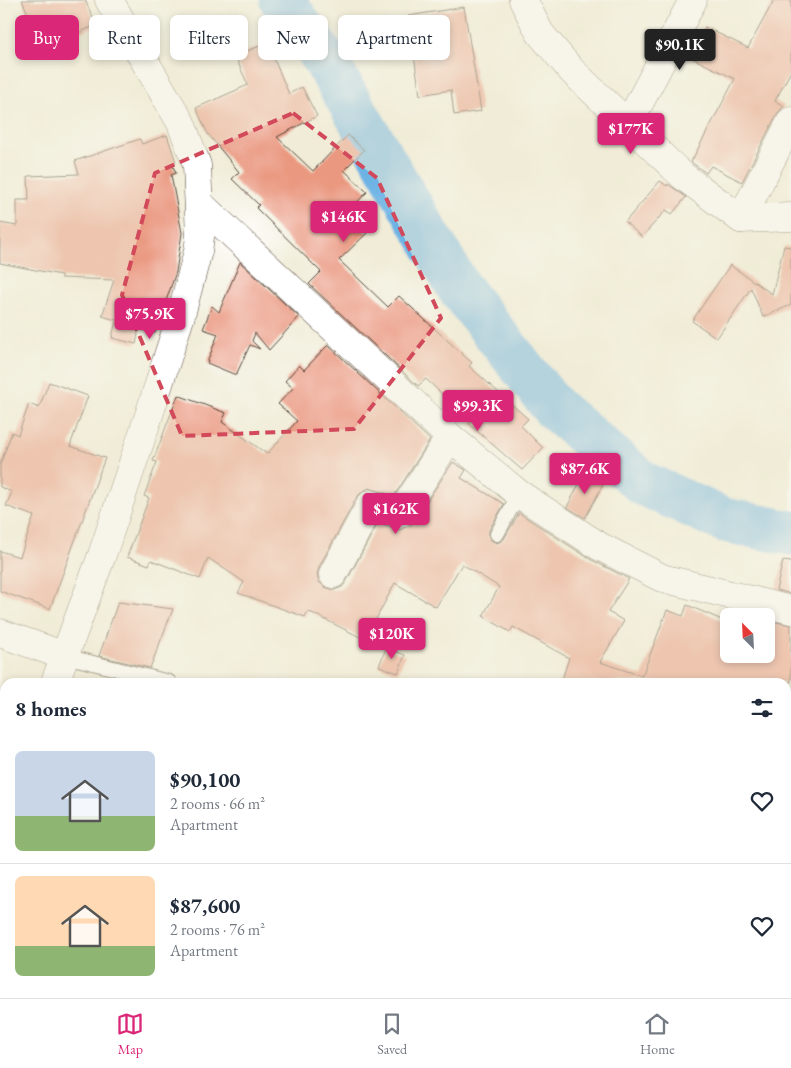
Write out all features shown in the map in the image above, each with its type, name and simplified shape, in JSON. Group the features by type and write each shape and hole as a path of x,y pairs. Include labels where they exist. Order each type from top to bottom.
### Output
{"street":[{"path":"57,678 102,555 181,315 198,251 199,203 197,165 181,123 110,0"},
{"path":"522,0 540,33 572,71 683,176 741,219 791,217"},
{"path":"629,123 693,0"},
{"path":"741,219 791,121"},
{"path":"199,203 450,437 520,494 599,546 662,578 791,610"},
{"path":"333,574 371,504 399,514 402,512 450,437"},
{"path":"0,633 65,656"}],"lane":[{"path":"497,534 520,494"},
{"path":"65,656 153,678"}],"highlighted area":[{"path":"293,113 377,178 441,318 354,429 182,436 122,295 155,173"}],"building":[{"path":"22,0 85,0 92,15 89,15 89,28 79,33 79,15 28,15"},
{"path":"774,0 791,0 791,71 775,101 784,106 777,114 742,182 711,166 706,173 691,162 735,79 690,57 705,27 748,48"},
{"path":"464,7 481,111 454,115 451,90 420,95 415,60 450,60 450,15 414,15"},
{"path":"258,47 258,60 274,60 289,94 302,87 317,116 277,137 313,171 348,135 364,150 344,170 367,192 346,214 367,233 339,260 388,307 399,296 472,363 469,366 528,419 521,426 543,448 522,470 469,424 471,421 426,379 418,386 309,284 321,272 256,208 259,205 232,179 239,172 208,134 196,108 248,85 237,60 248,60 248,51"},
{"path":"167,135 176,162 172,164 176,173 171,175 182,233 176,272 155,333 139,328 136,344 112,338 116,320 102,316 114,280 61,278 61,275 0,263 0,223 17,226 17,200 29,200 28,176 79,174 75,161 140,139 142,144"},
{"path":"660,181 667,186 668,184 686,197 672,214 666,210 642,237 625,222"},
{"path":"784,246 791,247 791,305 763,317 751,288 717,338 692,321 730,265 772,294"},
{"path":"240,262 299,317 269,350 255,333 252,341 260,349 250,345 236,375 207,363 218,334 203,329 212,306 219,312"},
{"path":"328,345 430,440 394,496 369,488 357,497 319,567 317,575 319,582 325,587 334,590 342,587 378,523 400,530 411,525 453,462 466,470 461,478 504,504 489,530 489,538 492,541 498,543 504,539 519,513 590,559 629,579 608,612 624,621 600,662 642,676 667,610 683,616 687,605 720,619 720,663 775,663 775,622 791,625 791,678 562,678 569,658 513,627 510,632 483,616 499,587 462,564 436,607 395,583 375,621 381,625 372,643 308,611 305,617 238,593 244,582 208,558 200,579 151,560 149,565 127,557 149,498 144,496 157,462 153,461 178,395 226,413 222,422 267,454 297,421 278,404 293,388 285,381 299,365 304,370"},
{"path":"49,382 88,396 70,446 105,458 50,609 0,591 0,551 20,557 34,516 6,506 12,492 0,487 0,465 12,432 18,435 29,404 39,408"},
{"path":"585,473 604,483 585,518 567,507"},
{"path":"783,561 791,562 791,594 776,590"},
{"path":"118,602 173,609 150,668 99,656"},
{"path":"386,648 405,655 398,673 379,666"}],"waterway":[{"path":"282,0 326,62 459,288 554,408 644,484 724,520 791,533"}]}
